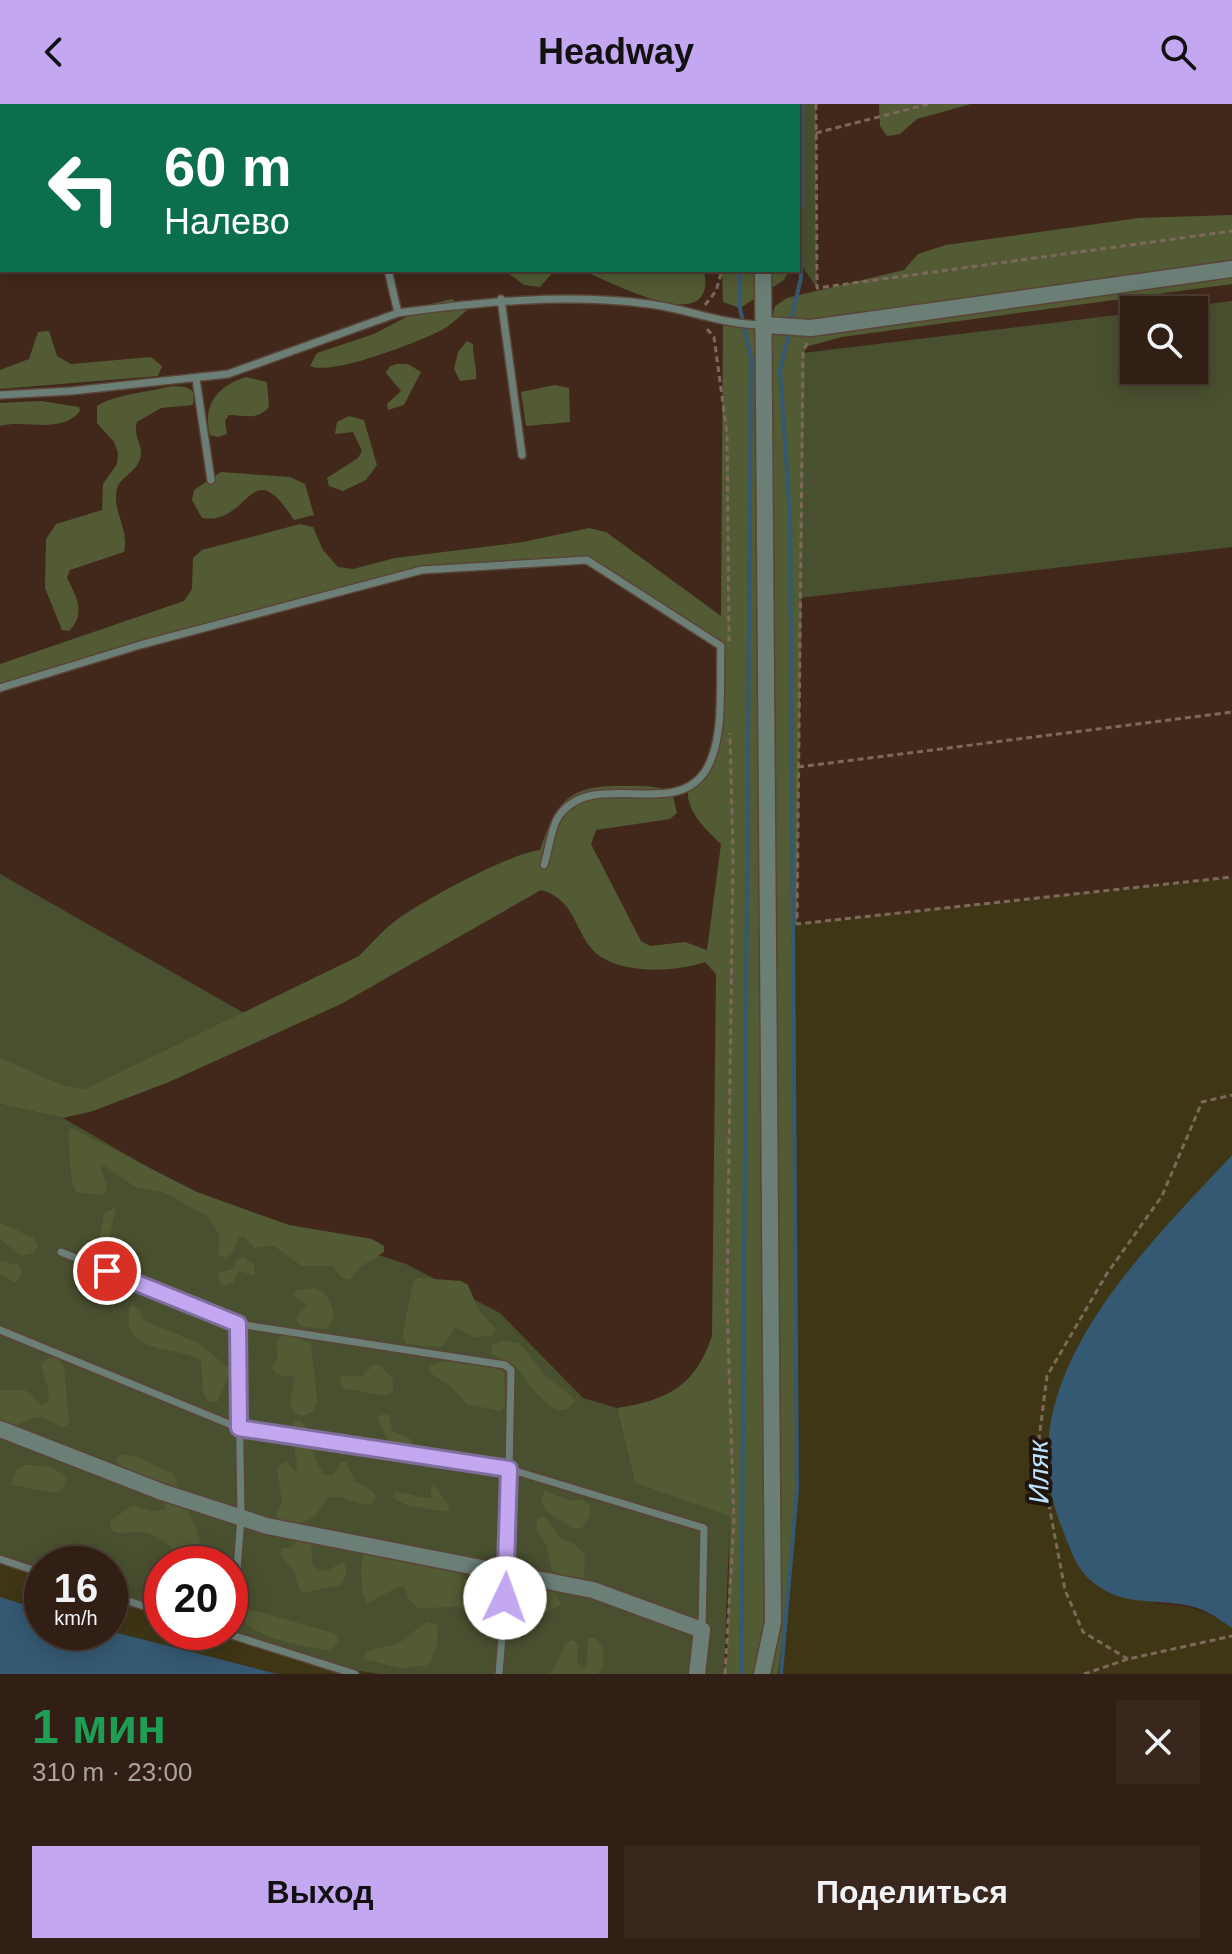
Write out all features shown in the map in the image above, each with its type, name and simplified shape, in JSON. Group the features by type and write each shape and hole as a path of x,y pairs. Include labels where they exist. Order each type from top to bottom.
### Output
{"street":[{"path":"766,326 806,328 1232,269"},
{"path":"762,1674 773,1622 766,326 763,272"},
{"path":"0,1429 162,1492 267,1526 593,1590 702,1630 697,1674"}],"lane":[{"path":"388,272 398,313"},
{"path":"501,299 522,455"},
{"path":"0,395 228,374 398,313 501,299 650,304 729,323 766,326"},
{"path":"196,379 211,480"},
{"path":"0,688 140,645 422,570 587,560 721,646 716,744 704,773 689,788 672,792 601,793 575,800 559,815 544,865"},
{"path":"61,1252 238,1324 505,1365 511,1370 507,1573 499,1674"},
{"path":"238,1324 239,1546"},
{"path":"0,1330 239,1428 509,1469 704,1528 702,1630"},
{"path":"0,1559 24,1567"},
{"path":"248,1640 355,1674"}],"path":[{"path":"816,104 817,288 1232,231"},
{"path":"816,133 929,104"},
{"path":"721,272 716,291 707,300 702,315 714,337 727,434 729,653"},
{"path":"806,328 803,353 797,924 1232,877"},
{"path":"798,767 1232,712"},
{"path":"725,1674 734,1522 727,1304 733,857 730,731"},
{"path":"1128,1659 1083,1632 1065,1590 1038,1447 1047,1376 1106,1275 1162,1196 1202,1102 1232,1095"},
{"path":"1084,1674 1128,1659 1232,1636"}],"green space":[{"path":"800,104 816,104 817,288 800,263"},
{"path":"879,104 971,104 917,119 900,134 887,136 880,126"},
{"path":"1232,215 1232,284 1144,296 1120,296 1120,299 842,337 805,347 797,919 797,1451 794,1548 778,1674 723,1674 727,1656 730,1516 635,1483 617,1408 651,1400 677,1388 697,1367 712,1336 716,974 705,962 652,970 612,963 592,949 563,902 541,890 341,1004 169,1082 93,1111 63,1118 0,1104 0,1058 64,1086 86,1089 359,956 390,925 425,902 487,869 540,850 559,808 567,799 589,789 642,786 672,792 677,813 670,819 596,830 591,844 641,941 650,946 685,942 707,950 721,844 695,814 688,793 715,745 720,709 721,646 587,560 422,570 141,647 0,691 0,664 184,601 192,589 193,558 202,550 300,524 313,527 323,550 338,567 353,569 395,558 523,542 589,528 606,532 721,616 723,319 770,326 775,306 787,298 904,270 918,254 946,245 1139,218"},
{"path":"507,272 553,272 540,287 524,285"},
{"path":"585,272 704,272 704,291 694,302 678,304 634,293"},
{"path":"722,272 788,272 784,280 740,308 723,302"},
{"path":"452,299 467,310 442,330 356,362 321,368 310,366 317,353 374,334 431,304"},
{"path":"1232,301 1232,547 800,598 803,353 1120,315 1120,384 1208,384 1208,304"},
{"path":"49,331 57,356 71,364 151,357 162,366 158,376 0,389 0,370 29,359 38,332"},
{"path":"467,341 473,344 476,379 460,381 454,369 458,352"},
{"path":"408,364 421,372 404,405 388,410 387,404 401,391 386,373 390,366"},
{"path":"246,377 267,382 269,407 255,416 229,415 225,421 227,434 218,437 210,435 208,414 214,398 227,386"},
{"path":"555,385 569,388 570,422 526,426 521,392"},
{"path":"172,386 186,387 194,392 193,405 161,408 137,422 140,459 119,484 116,495 125,537 124,552 70,570 67,578 77,599 78,612 69,631 62,630 45,588 46,539 56,524 102,510 103,484 117,464 118,453 114,442 97,423 97,406 123,396"},
{"path":"41,401 79,407 80,411 72,418 53,424 0,426 0,403"},
{"path":"349,416 364,420 377,465 366,480 343,491 329,486 327,478 358,458 362,451 353,432 335,434 337,422"},
{"path":"221,472 290,477 305,484 314,515 294,520 268,491 258,491 231,512 218,518 202,518 192,500 194,490"},
{"path":"0,874 251,1017 80,1099 0,1071"},
{"path":"0,1104 63,1118 198,1196 406,1264 500,1313 583,1398 617,1408 635,1483 730,1515 724,1674 379,1674 347,1669 248,1637 248,1546 144,1546 144,1603 128,1598 128,1546 24,1546 24,1563 0,1556"},
{"path":"71,1128 197,1192 289,1225 372,1239 384,1246 384,1252 360,1267 350,1280 342,1278 333,1266 302,1266 274,1246 254,1248 245,1237 238,1236 234,1251 225,1258 218,1254 220,1236 206,1215 163,1192 135,1187 104,1165 101,1169 107,1187 103,1195 77,1192 71,1173 68,1132"},
{"path":"116,1207 106,1253 97,1256 104,1213"},
{"path":"0,1223 34,1238 38,1246 33,1253 21,1256 0,1239"},
{"path":"243,1257 255,1265 254,1275 238,1271 234,1282 221,1286 218,1273 233,1269 236,1260"},
{"path":"0,1261 18,1265 22,1272 16,1283 0,1274"},
{"path":"415,1279 461,1281 468,1285 479,1311 496,1329 491,1336 472,1337 456,1327 442,1347 406,1344 403,1336 412,1290"},
{"path":"313,1288 323,1292 330,1302 334,1316 327,1329 301,1326 296,1319 307,1305 294,1296 296,1290"},
{"path":"131,1305 140,1310 143,1320 198,1343 231,1370 217,1402 208,1401 203,1393 201,1360 151,1346 132,1333 129,1321"},
{"path":"284,1334 311,1343 317,1401 313,1411 303,1416 294,1413 290,1402 295,1377 277,1375 272,1368 278,1356 276,1340"},
{"path":"501,1340 519,1343 545,1375 576,1400 568,1408 560,1410 551,1407 515,1366 492,1354 492,1346"},
{"path":"57,1358 64,1366 69,1424 62,1427 41,1417 10,1426 0,1423 0,1390 25,1390 42,1405 48,1402 49,1392 41,1365 46,1359"},
{"path":"444,1361 494,1367 504,1372 505,1405 500,1411 467,1404 451,1386 430,1373 430,1366"},
{"path":"373,1365 379,1365 393,1379 393,1390 385,1396 342,1388 340,1376 363,1376"},
{"path":"389,1415 392,1431 412,1440 411,1444 403,1448 389,1441 377,1418"},
{"path":"295,1421 301,1421 305,1426 316,1460 325,1475 334,1475 341,1462 346,1462 355,1481 373,1491 376,1497 373,1504 327,1498 308,1520 296,1523 279,1520 276,1514 282,1501 277,1468 286,1461 295,1471 298,1469 291,1428"},
{"path":"121,1455 136,1456 173,1474 201,1546 169,1546 149,1534 111,1530 110,1521 133,1505 151,1511 164,1510 166,1500 157,1481 119,1466 116,1459"},
{"path":"25,1465 58,1471 66,1479 64,1487 56,1493 11,1485 16,1469"},
{"path":"435,1486 450,1507 447,1512 406,1505 392,1497 395,1492 431,1498 431,1487"},
{"path":"545,1491 570,1501 581,1499 590,1505 590,1516 582,1528 574,1529 546,1511 541,1501"},
{"path":"545,1517 561,1539 575,1544 585,1555 584,1578 561,1576 552,1570 547,1546 536,1529 538,1518"},
{"path":"297,1540 311,1542 313,1566 318,1569 326,1570 345,1563 346,1576 340,1585 304,1593 299,1589 294,1570 281,1556 281,1549 292,1547"},
{"path":"369,1552 446,1566 478,1588 482,1602 479,1609 473,1612 457,1607 418,1608 408,1598 405,1587 398,1587 367,1604 361,1574 363,1556"},
{"path":"515,1588 555,1592 561,1605 527,1621 512,1597"},
{"path":"248,1611 336,1634 338,1641 334,1648 326,1650 278,1640 248,1625"},
{"path":"428,1622 437,1625 438,1635 428,1665 400,1668 364,1659 365,1653 396,1644"},
{"path":"588,1638 595,1638 603,1646 603,1668 597,1674 549,1674 564,1647 573,1640 578,1644 577,1661 583,1668 587,1664"}],"sand":[{"path":"1232,877 1232,1155 1142,1255 1075,1349 1154,1604 1195,1609 1214,1616 1232,1628 1232,1674 781,1674 797,1489 794,924"},
{"path":"0,1556 24,1563 24,1604 0,1597"},
{"path":"128,1598 144,1603 144,1640 128,1636"},
{"path":"248,1638 346,1669 379,1674 277,1674 184,1650 248,1650"}],"water":[{"path":"1232,1155 1232,1628 1196,1607 1124,1598 1099,1587 1087,1577 1075,1559 1060,1523 1048,1470 1052,1418 1067,1369 1092,1321 1160,1233"},
{"path":"0,1597 24,1604 24,1650 128,1650 128,1636 144,1640 144,1650 184,1650 277,1674 0,1674"}],"waterway":[{"path":"802,104 802,206"},
{"path":"791,320 801,278 800,244"},
{"path":"740,272 740,308 751,359 741,1674"},
{"path":"781,1674 797,1489 790,517 780,370 789,333"}],"route":[{"path":"107,1271 238,1324 239,1428 509,1469 505,1598"}],"water label":[{"name":"Иляк","path":"1038,1472"}]}
